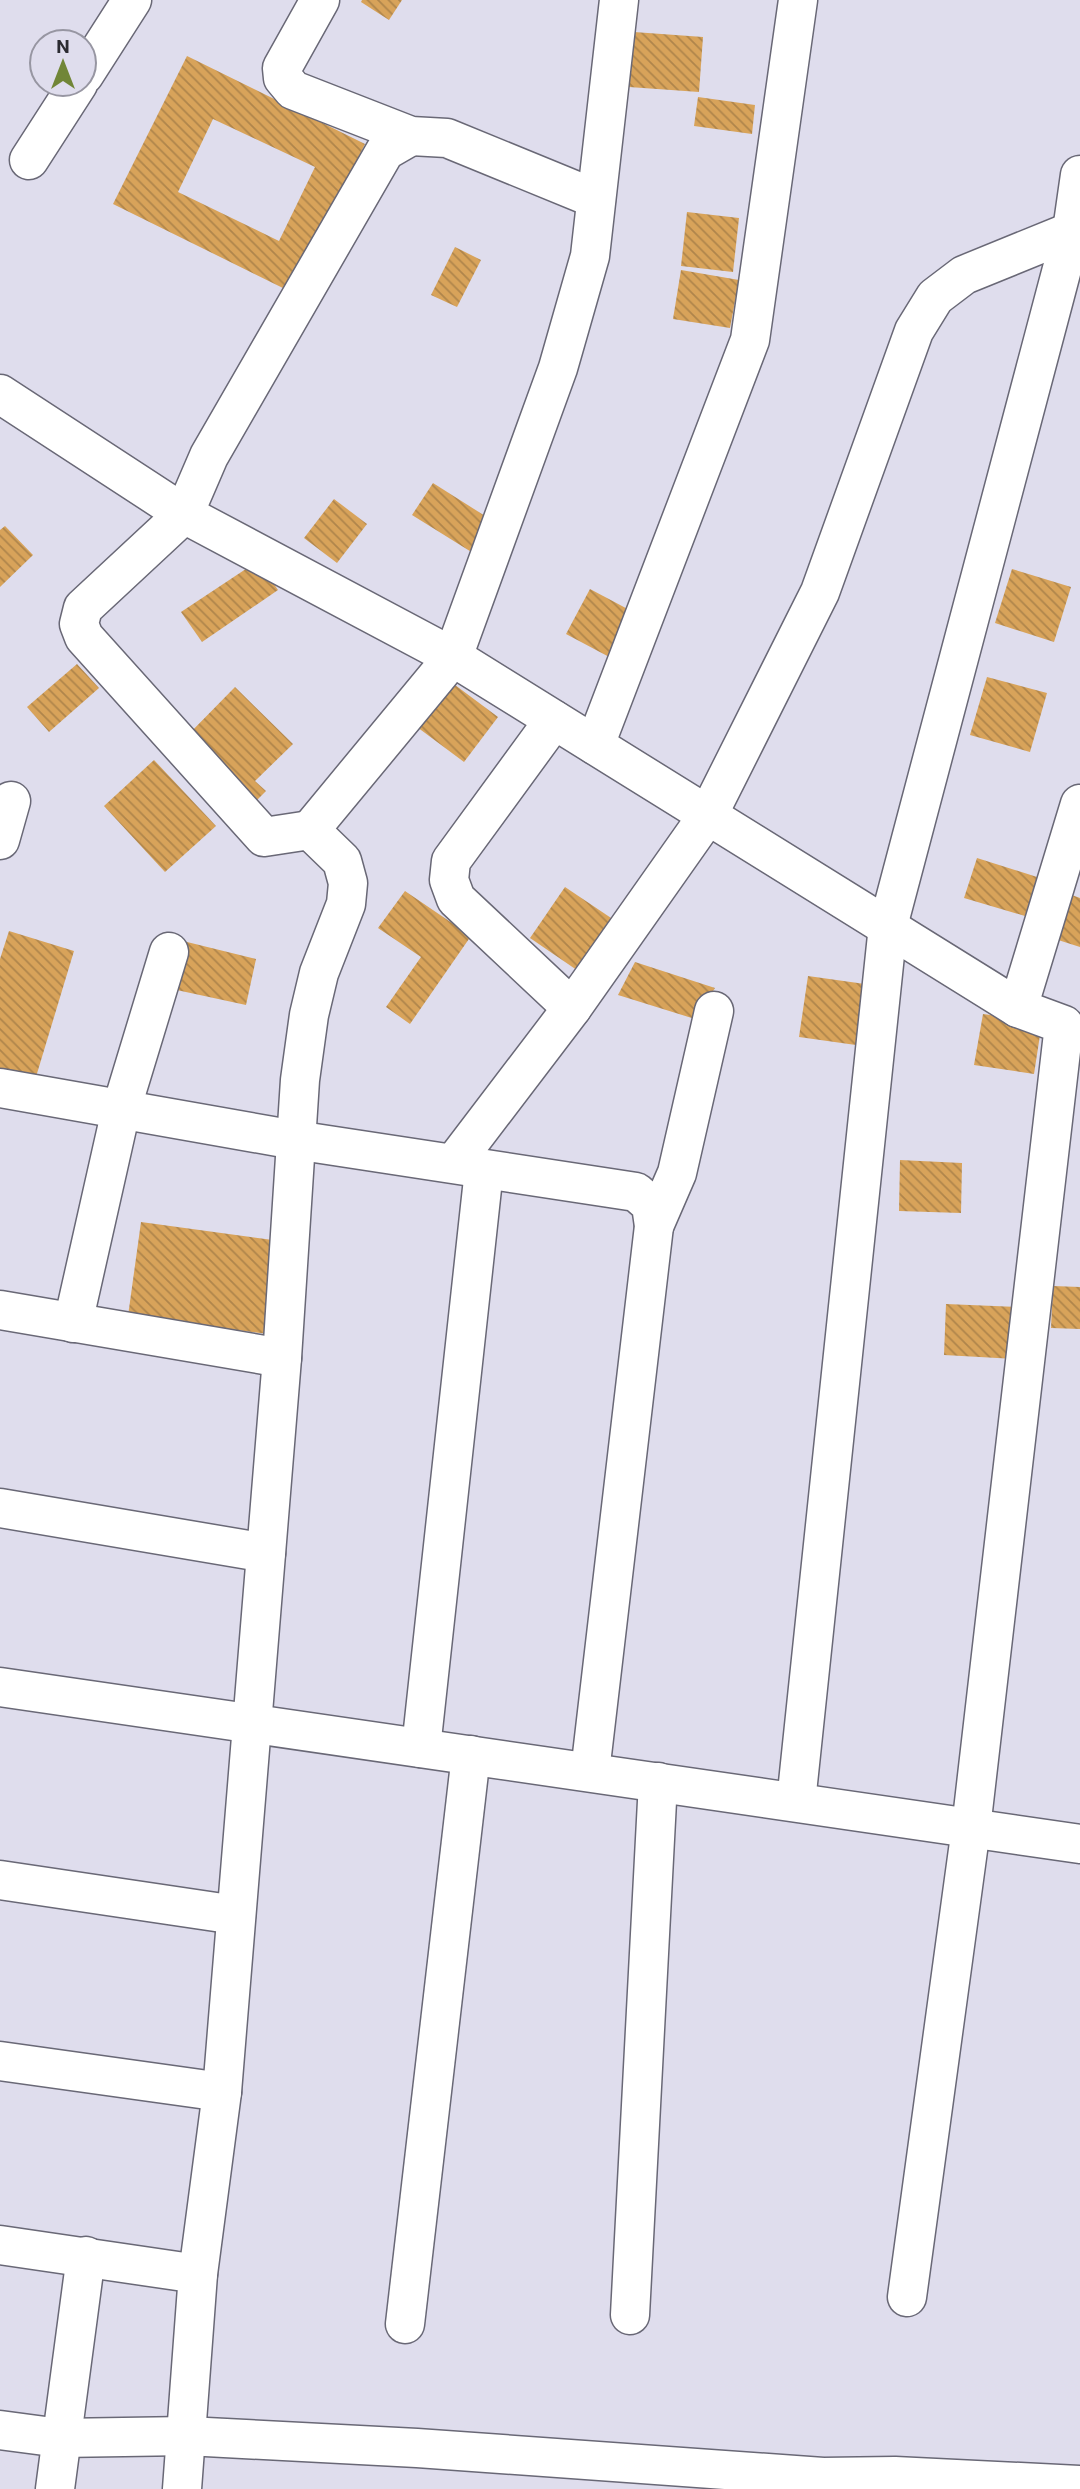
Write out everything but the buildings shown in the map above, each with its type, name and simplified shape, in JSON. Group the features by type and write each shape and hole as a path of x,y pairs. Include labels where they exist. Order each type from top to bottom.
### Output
{"street":[{"path":"98,53 132,0"},
{"path":"320,0 282,68 283,78 293,90 411,136 447,138 596,199"},
{"path":"411,136 385,151 209,456 184,513 83,608 79,624 84,637 264,837 310,830 453,657 558,368 590,256 619,0"},
{"path":"595,745 750,340 798,0"},
{"path":"29,160 69,98"},
{"path":"796,1802 888,926 1076,232 1080,175"},
{"path":"421,1748 469,1167 572,1008 708,815 820,592 914,331 935,297 964,275 1076,232"},
{"path":"0,394 184,513 453,657 1018,1008 1072,1027 971,1828 907,2297"},
{"path":"554,720 451,861 449,880 456,898 572,1008"},
{"path":"0,840 11,801"},
{"path":"1018,1008 1080,804"},
{"path":"182,2489 198,2274 222,2092 282,1358 295,1140 309,1015 319,973 346,904 348,883 342,861 310,830"},
{"path":"73,1323 121,1110 170,952"},
{"path":"654,1226 677,1172 714,1011"},
{"path":"0,1088 295,1140 636,1192 651,1206 654,1226 590,1772"},
{"path":"0,1310 282,1358"},
{"path":"0,1508 266,1553"},
{"path":"0,1687 1080,1844"},
{"path":"405,2324 471,1755"},
{"path":"630,2315 658,1782"},
{"path":"0,1880 236,1915"},
{"path":"0,2061 222,2092"},
{"path":"0,2245 198,2274"},
{"path":"55,2489 86,2256"},
{"path":"0,2430 60,2438 187,2436 417,2448 823,2483 895,2476 1080,2485"}]}
